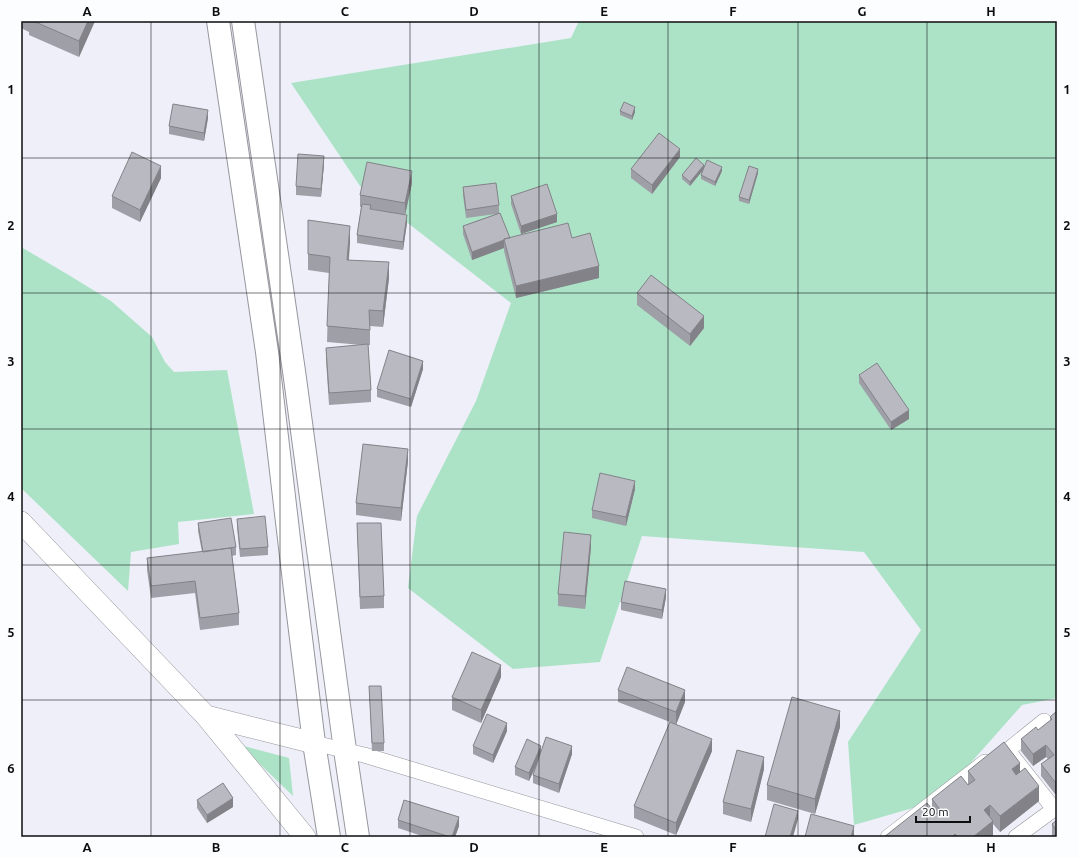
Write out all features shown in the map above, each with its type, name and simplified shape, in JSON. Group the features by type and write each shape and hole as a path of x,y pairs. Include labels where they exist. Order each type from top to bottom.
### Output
{"main road":[{"path":"218,21 267,352 314,743 329,837"},
{"path":"242,21 294,371 358,837"}],"street":[{"path":"21,522 206,716 305,837"},
{"path":"206,716 364,755 636,837"},
{"path":"1008,750 1044,721"},
{"path":"888,837 1005,746 1055,808 1024,834"}],"green space":[{"path":"579,21 1057,21 1057,698 1022,705 937,801 854,825 848,742 921,630 864,552 642,536 600,662 513,669 408,588 417,516 476,401 511,303 360,186 291,83 571,38"},
{"path":"21,247 111,301 152,337 165,362 174,372 227,370 254,514 178,522 179,544 131,552 128,591 21,488"},
{"path":"240,745 289,758 293,796"}],"building":[{"path":"33,21 88,21 79,41"},
{"path":"624,102 635,107 632,116 620,111"},
{"path":"173,104 208,110 204,133 169,126"},
{"path":"659,133 680,149 652,185 631,169"},
{"path":"132,152 161,166 140,210 112,196"},
{"path":"298,154 324,156 321,189 296,186"},
{"path":"696,158 704,165 690,182 682,175"},
{"path":"707,160 722,167 715,182 701,175"},
{"path":"367,162 412,171 405,203 360,195"},
{"path":"749,166 758,169 749,200 739,197"},
{"path":"496,183 499,205 466,210 463,187"},
{"path":"547,184 557,214 521,226 511,196"},
{"path":"362,204 371,205 370,209 407,215 403,242 357,235"},
{"path":"500,213 510,238 472,252 463,226"},
{"path":"308,220 350,226 347,260 389,262 383,311 369,310 370,330 327,326 330,257 308,254"},
{"path":"568,223 572,238 590,233 599,266 516,286 504,239"},
{"path":"651,275 704,316 690,334 637,293"},
{"path":"368,344 371,390 329,393 326,348"},
{"path":"389,350 423,361 411,399 377,389"},
{"path":"877,363 909,410 891,422 859,375"},
{"path":"363,444 408,449 401,508 356,503"},
{"path":"600,473 635,481 626,517 592,510"},
{"path":"265,516 268,547 240,549 237,519"},
{"path":"231,518 236,547 203,552 198,523"},
{"path":"357,523 381,523 384,596 360,597"},
{"path":"564,532 591,535 585,596 558,594"},
{"path":"231,548 239,613 200,618 195,581 151,586 147,558"},
{"path":"625,581 666,589 662,610 621,602"},
{"path":"472,652 501,665 481,710 452,697"},
{"path":"627,667 685,690 676,712 618,690"},
{"path":"369,686 381,686 384,743 372,743"},
{"path":"792,697 840,711 815,799 767,785"},
{"path":"1057,711 1057,781 1055,782 1041,764 1054,755 1046,745 1033,754 1021,739 1036,727 1038,730 1052,719 1050,717"},
{"path":"487,714 507,723 493,755 473,746"},
{"path":"670,722 712,739 676,823 634,806"},
{"path":"546,737 572,746 559,784 533,775"},
{"path":"527,739 541,746 529,773 515,767"},
{"path":"1004,742 1020,763 1012,769 1016,775 1025,768 1039,786 1000,816 990,805 984,810 993,821 973,837 958,837 955,834 952,837 884,837 927,803 936,814 941,811 932,799 961,776 968,785 975,780 968,771"},
{"path":"737,750 764,757 751,809 723,802"},
{"path":"223,783 233,798 207,815 197,800"},
{"path":"404,800 459,817 452,837 398,820"},
{"path":"774,804 798,811 790,837 765,837"},
{"path":"811,814 854,826 851,837 805,837"},
{"path":"1057,820 1057,831 1052,824"}]}
